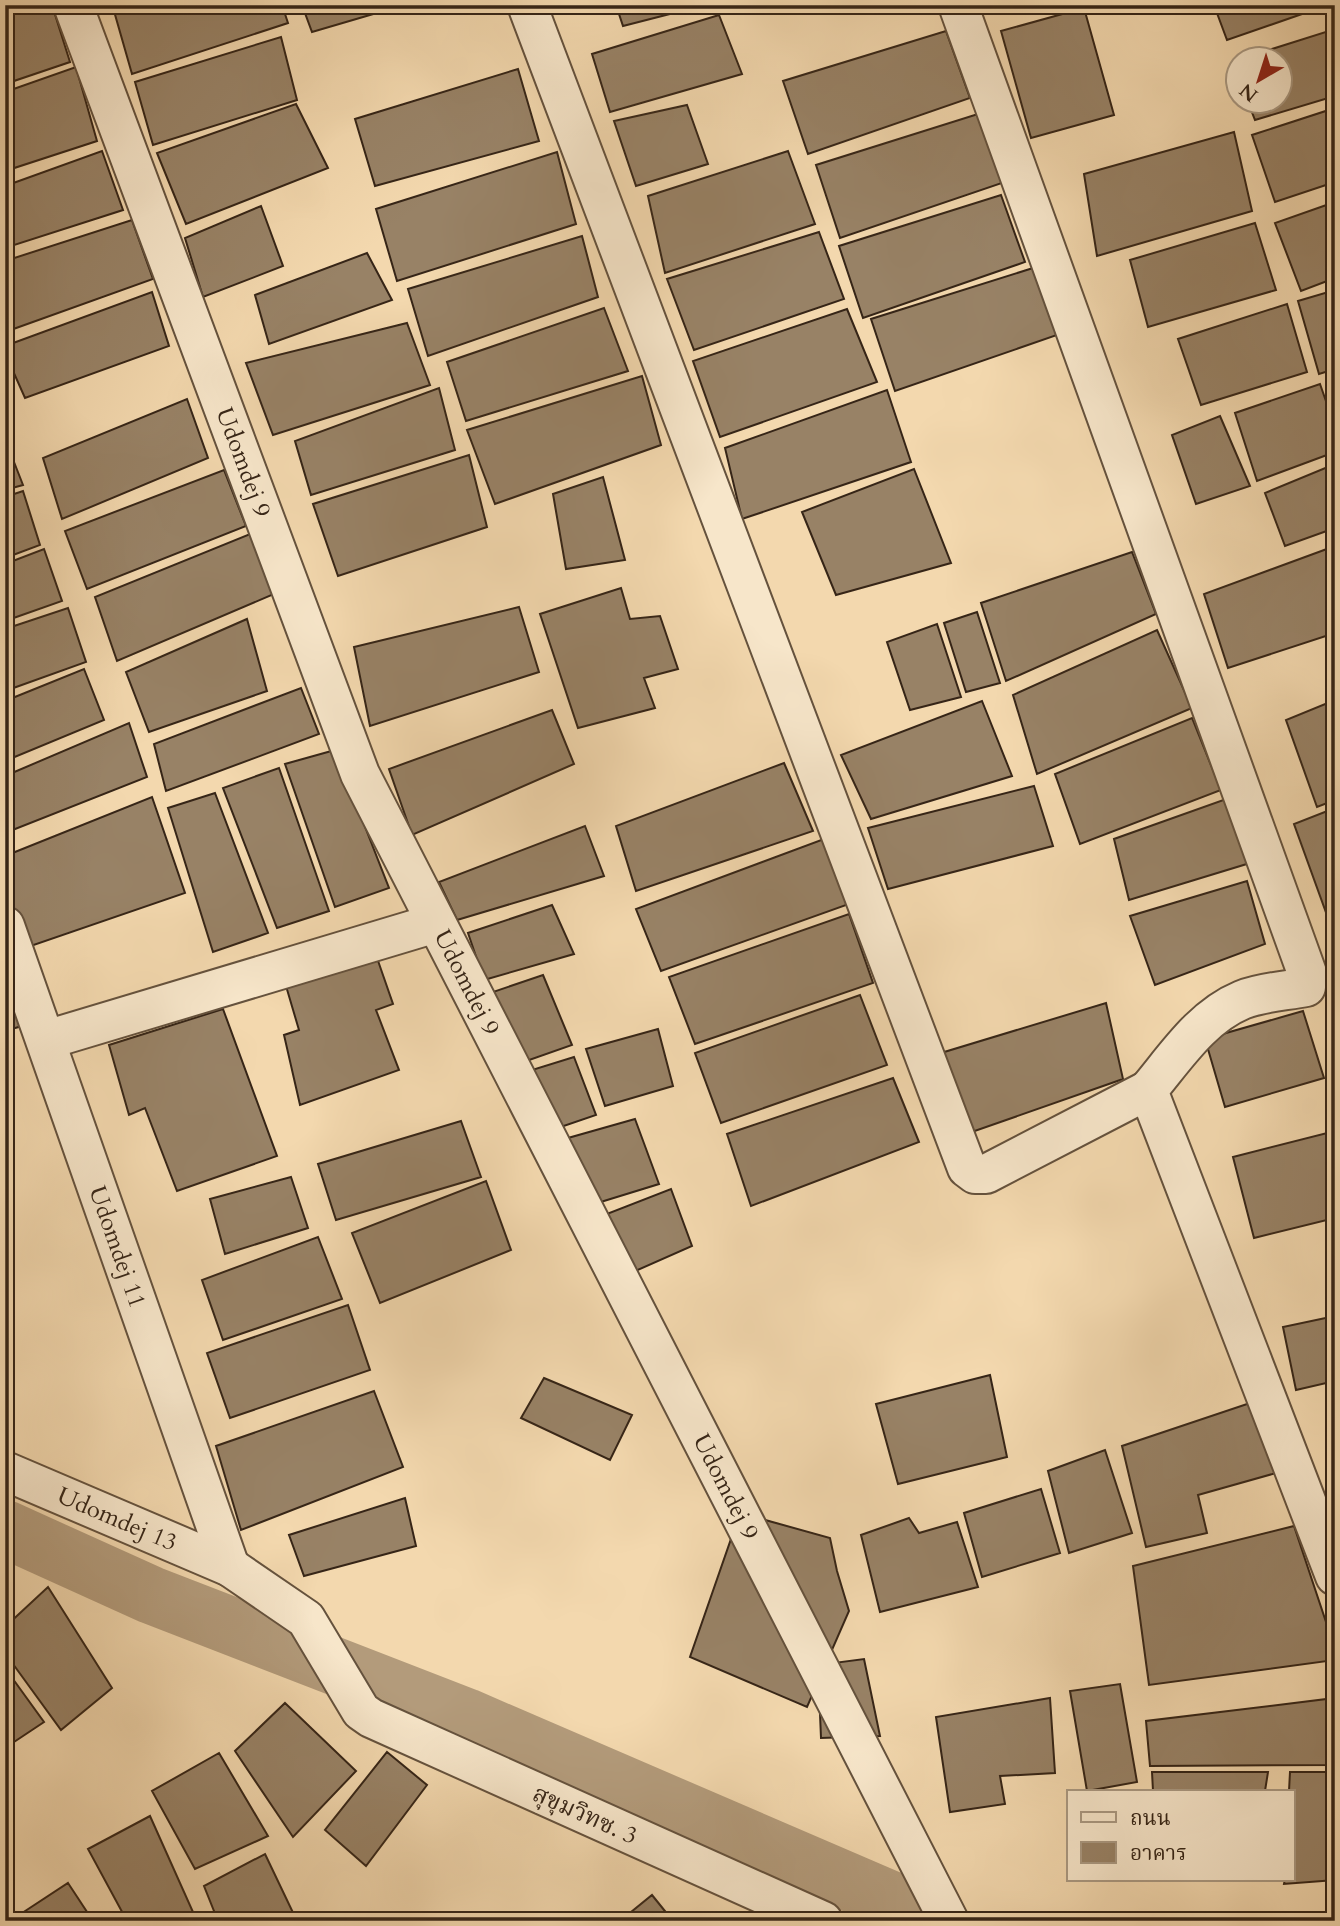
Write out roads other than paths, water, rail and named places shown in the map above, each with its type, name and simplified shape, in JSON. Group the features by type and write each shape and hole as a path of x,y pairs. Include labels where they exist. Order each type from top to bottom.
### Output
{"street":[{"name":"Udomdej 9","path":"73,5 360,774 949,1921"},
{"path":"527,5 967,1168 975,1174 986,1174 1148,1090 1192,1036 1218,1013 1243,1000 1320,982"},
{"path":"958,5 1307,973 1320,982"},
{"path":"46,1040 436,923"},
{"name":"Udomdej 11","path":"5,926 230,1567"},
{"path":"1148,1090 1335,1576"},
{"name":"Udomdej 13","path":"5,1471 230,1567 306,1619"},
{"name":"สุขุมวิทซ. 3","path":"306,1619 361,1712 371,1718 823,1921"}],"waterway":[{"path":"5,1529 151,1595 466,1717 893,1901 914,1921"}]}
